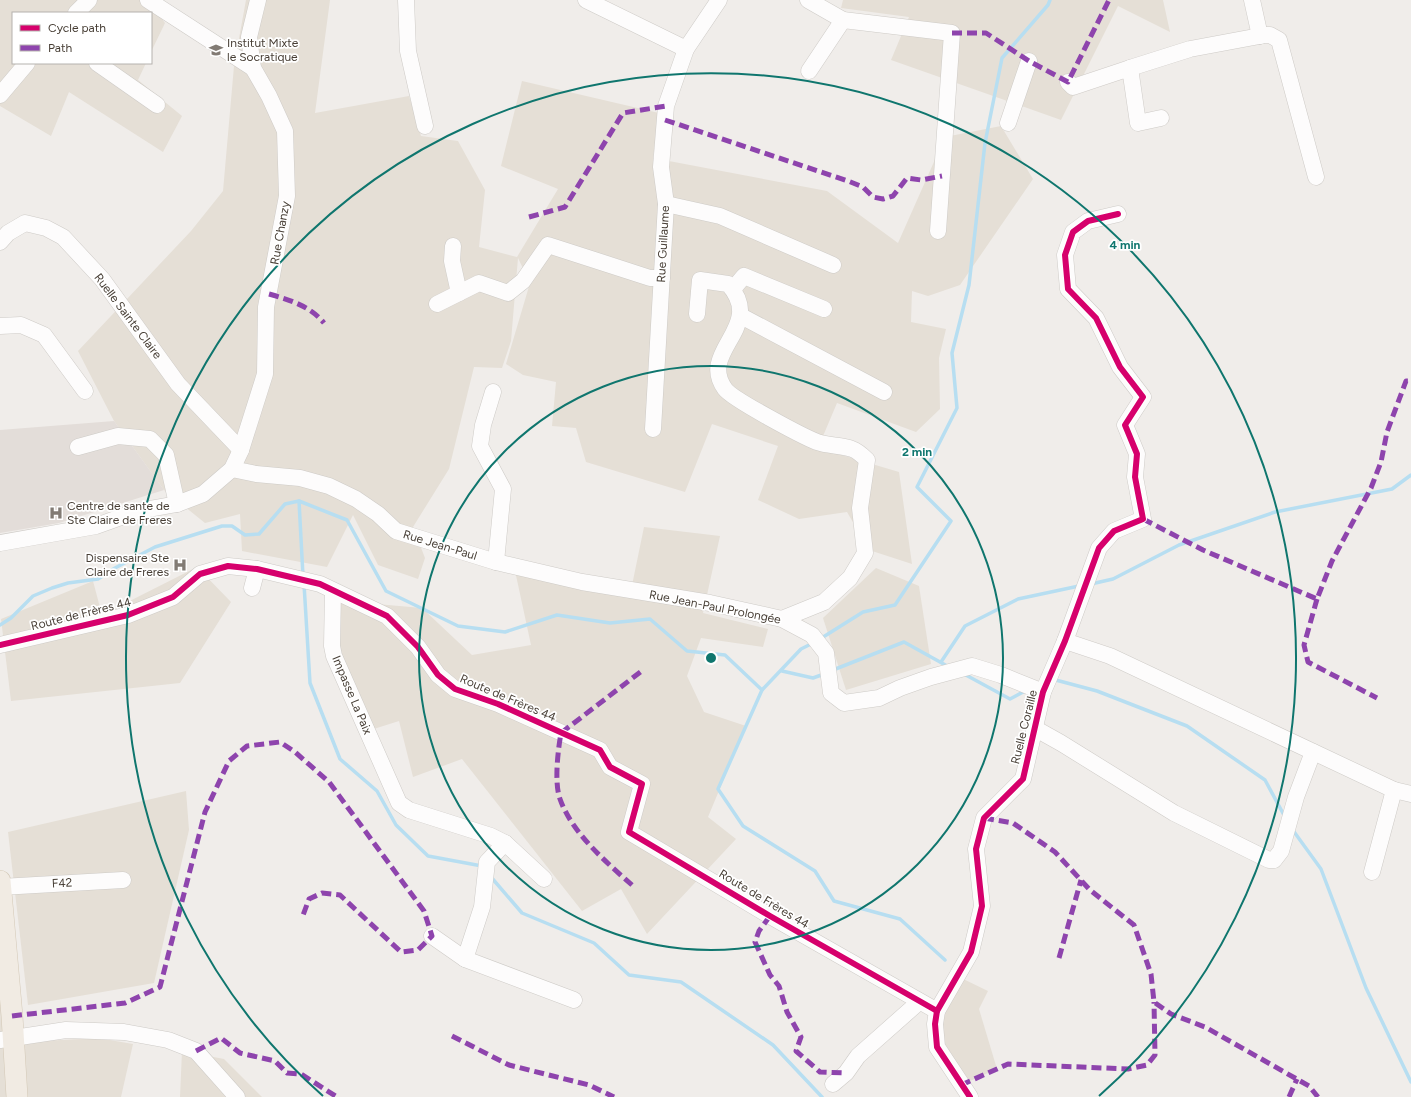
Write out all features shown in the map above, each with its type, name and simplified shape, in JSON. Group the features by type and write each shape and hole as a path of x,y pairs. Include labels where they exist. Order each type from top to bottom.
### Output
{"main road":[{"path":"0,884 7,1040 17,1097"}],"street":[{"path":"77,12 88,0"},
{"path":"148,0 253,68"},
{"name":"Rue Chanzy","path":"232,469 241,450 265,374 266,307 287,196 285,132 269,96 253,68 249,37 258,0"},
{"path":"406,0 408,51 425,126"},
{"path":"586,0 686,49"},
{"name":"Rue Guillaume","path":"653,429 666,204 661,167 666,106 686,49 719,0"},
{"path":"808,0 843,20 952,33 938,230"},
{"path":"1252,0 1260,36"},
{"path":"809,71 843,20"},
{"path":"1068,82 1074,87 1190,49 1270,35 1279,40 1316,177"},
{"path":"1008,123 1029,61"},
{"path":"0,95 26,64"},
{"path":"98,64 157,105"},
{"path":"1130,68 1138,123 1161,118"},
{"path":"666,204 720,216 833,265"},
{"name":"Ruelle Coraille","path":"970,1097 937,1048 935,1024 937,1010 971,952 977,929 982,906 976,849 984,818 1023,779 1036,729 1043,692 1065,641 1099,548 1114,531 1143,519 1135,477 1137,454 1125,425 1143,397 1120,367 1096,318 1068,289 1065,255 1073,232 1088,221 1118,214"},
{"name":"Ruelle Sainte Claire","path":"0,242 8,233 25,223 46,228 63,237 102,279 178,384 241,450"},
{"path":"437,304 478,283 508,292 523,281 548,245 650,278 662,278"},
{"path":"453,246 452,261 459,293"},
{"path":"733,289 744,276 824,308"},
{"path":"697,314 700,280 728,284 733,289 741,305 741,316 720,358 718,369 720,381 726,390 744,403 817,442 854,450 867,460 860,508 865,553 850,578 824,602 782,619"},
{"path":"741,316 884,392"},
{"path":"0,326 21,325 44,335 84,390"},
{"path":"493,392 483,425 480,446 503,489 496,562"},
{"path":"78,447 118,436 150,438 166,455 177,504"},
{"path":"0,543 96,526 138,510 177,504 203,494 232,469"},
{"name":"Rue Jean-Paul","path":"232,469 256,474 300,478 329,486 356,498 378,514 396,531 496,562"},
{"name":"Rue Jean-Paul Prolongée","path":"496,562 582,582 710,603 782,619 812,635 826,653 831,693 844,703 879,698 900,688 931,677 972,666 1002,675 1043,692"},
{"name":"Route de Frères 44","path":"0,645 128,615 173,597 200,574 228,566 257,569 320,584 387,616 418,647 438,675 454,689 498,704 600,750 610,767 642,784 629,832 919,1002 937,1010"},
{"path":"252,588 257,569"},
{"name":"Impasse La Paix","path":"333,591 332,646 334,656 399,803 409,810 491,836 505,843 544,879"},
{"path":"1065,641 1110,656 1394,790 1411,794"},
{"path":"1036,729 1174,813 1269,860 1274,860 1281,851 1296,797 1313,752"},
{"path":"1372,872 1394,790"},
{"path":"465,959 482,907 487,862 505,843"},
{"name":"F42","path":"0,884 123,880"},
{"path":"432,936 465,959 574,1000"},
{"path":"833,1084 846,1073 858,1056 919,1002"},
{"path":"7,1040 66,1030 124,1032 168,1040 196,1051 237,1097"}],"shaded area":[{"path":"0,0 148,0 165,23 152,50 152,12 12,12 12,64 146,64 138,80 182,116 163,152 69,92 51,136 0,106"},
{"path":"246,0 330,0 315,113 409,96 421,136 458,141 485,190 479,247 517,257 558,189 501,166 522,81 659,113 653,158 827,191 898,243 945,137 1001,126 1033,179 960,285 928,296 912,291 911,322 946,329 939,358 940,409 916,432 837,403 818,448 899,472 912,564 869,550 847,512 799,519 758,500 778,446 712,424 685,492 586,462 576,428 552,426 556,382 523,375 506,364 530,283 518,258 511,341 502,368 474,367 449,469 413,527 425,558 418,579 378,565 353,515 327,567 242,551 240,514 205,523 164,490 114,421 78,351 191,231 223,191 234,66"},
{"path":"843,0 1163,0 1170,32 1118,6 1061,120 891,60 909,17 841,8"},
{"path":"114,421 164,490 59,523 0,533 0,430"},
{"path":"644,527 720,536 703,613 768,629 763,647 701,638 687,676 704,712 746,726 708,817 736,839 647,934 621,889 582,911 462,759 413,777 399,721 361,733 328,651 331,600 422,608 472,655 531,645 514,566 630,595"},
{"path":"197,567 231,602 180,683 11,701 1,619 93,581 102,615"},
{"path":"876,568 919,586 931,664 846,690 823,618"},
{"path":"186,791 189,830 154,983 28,1005 8,832"},
{"path":"0,919 24,1042 98,1038 133,1044 121,1097 0,1097"},
{"path":"957,976 988,991 979,1009 997,1069 961,1085 937,1047 944,998"},
{"path":"182,1051 224,1059 262,1097 180,1097"}],"waterway":[{"path":"820,639 863,612 895,605 951,521 917,487 957,408 952,353 969,285 985,143 1002,58 1048,5 1050,0"},
{"path":"1091,584 1113,579 1179,545 1275,512 1392,489 1411,475"},
{"path":"299,501 303,576"},
{"path":"0,625 11,618 33,596 68,583 98,579 115,568 155,547 222,526 232,526 245,535 259,534 285,504 299,501 347,520 386,591 458,626 505,632 557,615 610,623 650,619 687,651 725,655 762,690"},
{"path":"304,584 310,683 340,759 377,791 396,825 428,856 482,866"},
{"path":"941,662 965,626 1018,599 1079,586"},
{"path":"833,670 904,642 949,667"},
{"path":"813,643 801,649 762,690 718,789 743,826 815,871 834,901 900,919 945,960"},
{"path":"782,671 813,678 824,674"},
{"path":"964,674 1010,699 1025,691"},
{"path":"1052,679 1097,691 1187,726 1265,780 1285,817"},
{"path":"1292,829 1321,869 1366,988 1411,1082"},
{"path":"491,877 522,913 594,943 629,975 681,982 773,1045 822,1097"}],"marked path":[{"path":"952,33 986,33 1029,61 1068,82 1109,0"},
{"path":"529,217 565,207 623,113 666,106"},
{"path":"665,120 848,181 863,187 873,197 883,199 893,196 907,178 921,180 942,176"},
{"path":"269,294 299,304 312,312 324,323"},
{"path":"1143,519 1203,550 1317,599 1332,561 1371,488 1381,462 1387,432 1406,381 1411,381"},
{"path":"1317,599 1304,645 1308,662 1377,698"},
{"path":"632,885 611,867 591,846 581,835 565,812 558,792 557,766 561,733 643,670"},
{"path":"12,1016 125,1003 160,987 205,812 229,761 247,746 280,742 295,752 329,782 424,911 432,936 418,950 401,952 340,895 322,893 309,899 302,918"},
{"path":"984,818 1013,823 1055,852 1090,890 1134,925 1151,974 1154,1002 1171,1014 1205,1027 1309,1086 1318,1097"},
{"path":"1059,958 1081,880"},
{"path":"770,916 759,931 755,942 770,975 779,986 787,1012 801,1037 796,1051 820,1072 846,1073"},
{"path":"961,1085 1008,1064 1128,1069 1147,1065 1155,1055 1154,1002"},
{"path":"452,1036 509,1065 589,1085 614,1097"},
{"path":"196,1051 221,1038 240,1053 275,1061 287,1073 301,1074 337,1097"},
{"path":"1289,1097 1297,1079"}],"cycle path":[{"path":"970,1097 937,1047 935,1024 937,1011 971,952 982,906 976,849 984,818 1023,779 1043,692 1065,641 1099,548 1114,531 1143,519 1135,477 1137,454 1125,425 1143,397 1120,367 1096,318 1068,289 1065,255 1073,232 1088,221 1118,214"},
{"path":"0,645 128,615 173,597 200,574 228,566 257,569 320,584 387,616 418,647 438,675 455,689 498,704 600,750 610,767 642,784 629,832 770,916 937,1011"}],"place":[{"name":"Institut Mixte le Socratique","path":"216,50"},
{"name":"Centre de sante de Ste Claire de Freres","path":"56,513"},
{"name":"Dispensaire Ste Claire de Freres","path":"180,565"}]}
